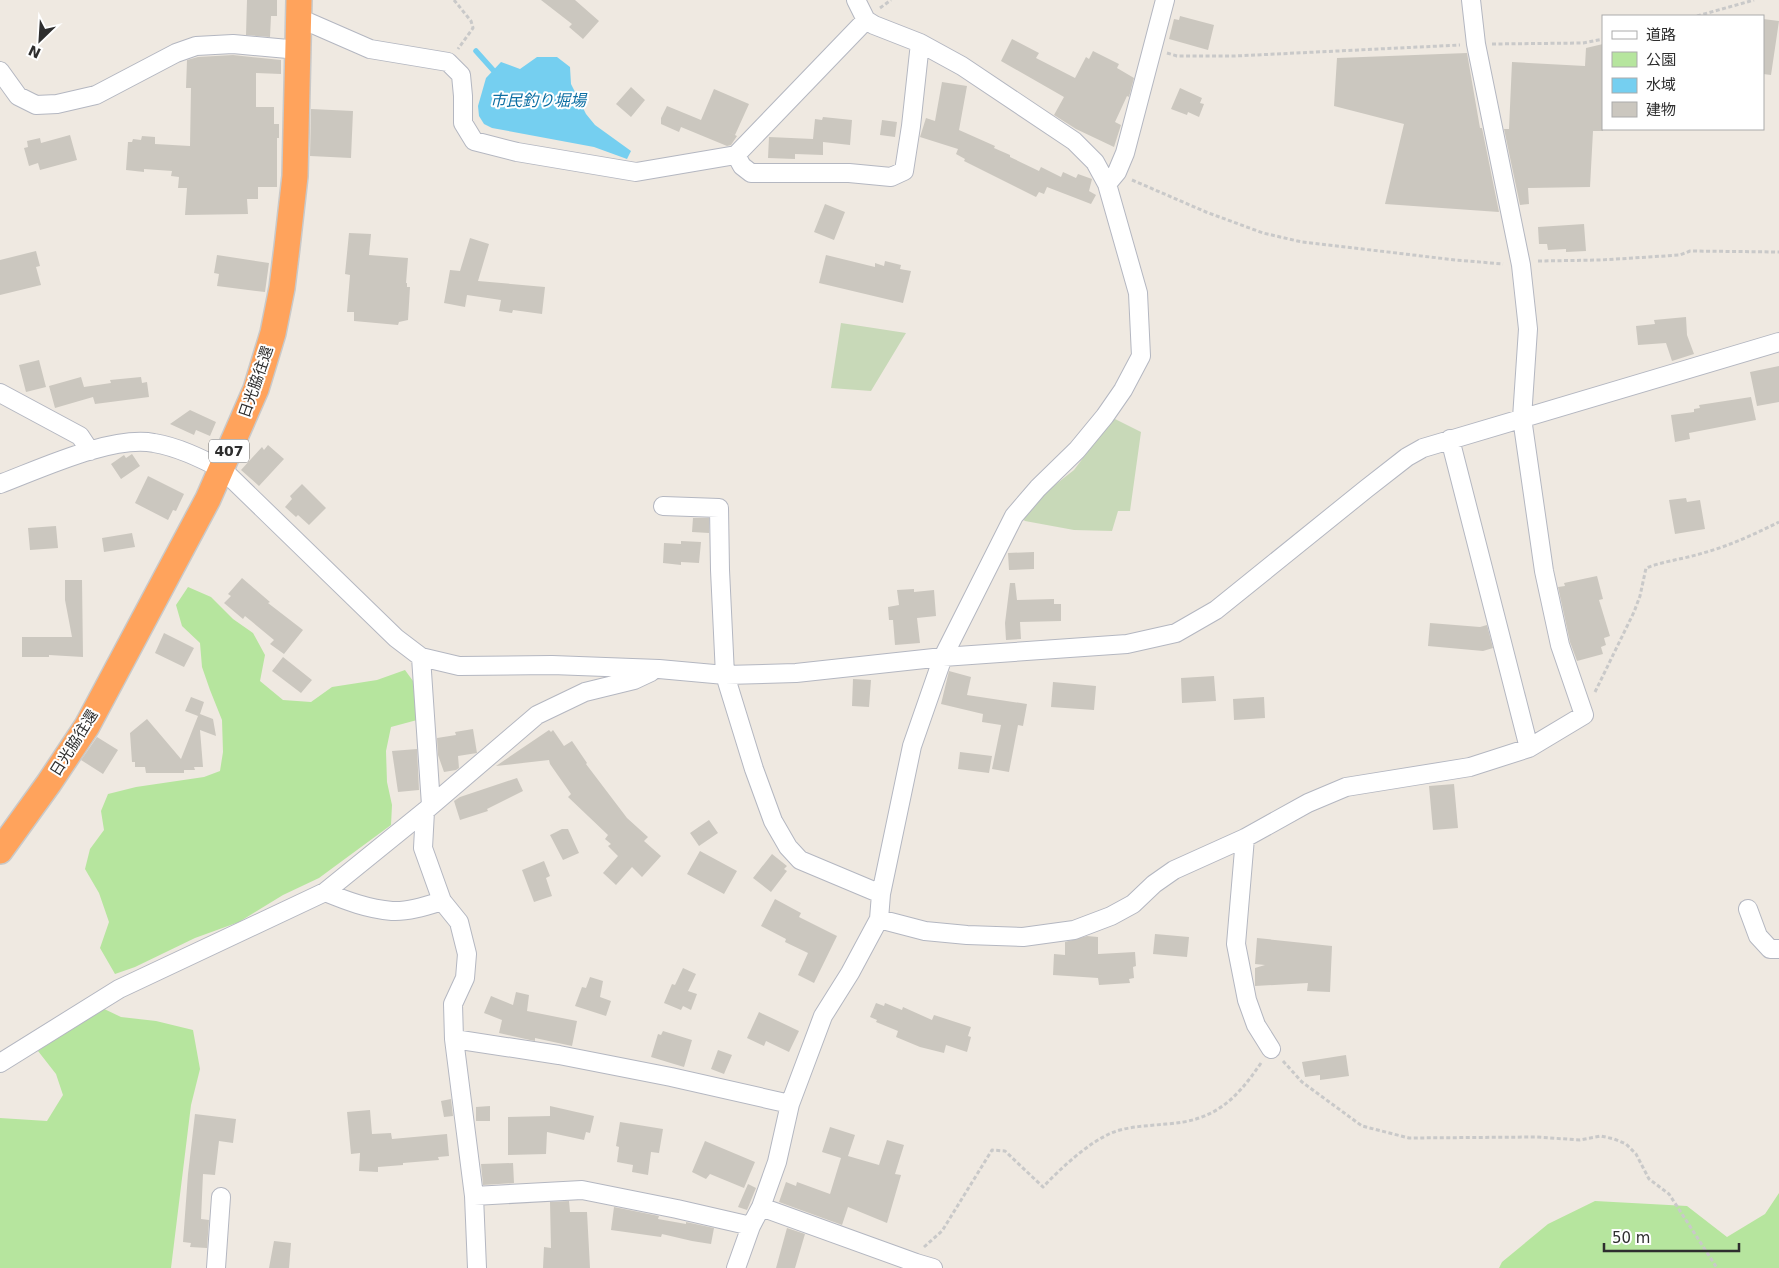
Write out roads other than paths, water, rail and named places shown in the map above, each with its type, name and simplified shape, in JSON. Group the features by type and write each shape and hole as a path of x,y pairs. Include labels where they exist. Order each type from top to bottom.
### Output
{"highway":[{"name":"日光脇往還","path":"0,851 87,726 203,507 222,469 256,389 273,333 282,288 295,176 300,9"}],"street":[{"path":"736,1268 777,1162 790,1104 823,1016 850,973 878,919 881,894 912,746 943,657 1014,516 1038,488 1077,450 1105,416 1123,390 1141,356 1138,293 1112,178 1074,141 962,66 920,43 866,20 856,0"},
{"path":"1112,178 1125,152 1165,0"},
{"path":"878,919 925,931 967,935 1023,938 1074,930 1111,916 1133,904 1154,884 1174,870 1245,838 1308,803 1346,787 1470,767 1529,748 1584,715 1560,644 1548,590 1522,418 1528,329 1521,263 1476,44 1471,0"},
{"path":"300,9 370,49 448,62 461,75 463,123 474,141 516,152 636,172 736,155 866,20"},
{"path":"736,155 742,166 751,173 849,173 891,178 904,171 920,43"},
{"path":"0,71 18,96 36,105 57,104 96,95 176,53 196,46 233,44 299,50"},
{"path":"0,484 90,451 115,444 152,442 193,455 222,469 396,638 421,657 460,666 552,665 659,669 725,675 796,673 943,657 1127,644 1176,633 1216,610 1407,457 1423,448 1779,342"},
{"path":"0,392 80,436 90,451"},
{"path":"1450,439 1529,748"},
{"path":"663,506 719,508 725,675 754,769 773,821 788,847 800,860 881,894"},
{"path":"421,657 428,808 423,848 442,902 459,922 468,954 465,978 453,1004 454,1039 474,1196 478,1268"},
{"path":"0,1063 119,989 325,892 428,808 537,715 586,692 634,680 659,669"},
{"path":"1245,838 1236,944 1250,1008 1256,1025 1271,1049"},
{"path":"325,892 357,905 394,911 442,902"},
{"path":"1748,909 1758,936 1770,949 1779,949"},
{"path":"454,1039 558,1055 671,1077 790,1104"},
{"path":"474,1196 582,1190 751,1226"},
{"path":"216,1268 222,1196"},
{"path":"761,1207 924,1266"}],"water":[{"name":"市民釣り堀場","path":"537,57 557,57 570,67 571,84 586,114 595,125 631,151 627,159 594,147 492,128 484,124 479,116 478,106 486,78 501,62 520,69"}],"waterway":[{"path":"476,51 493,70"}]}
